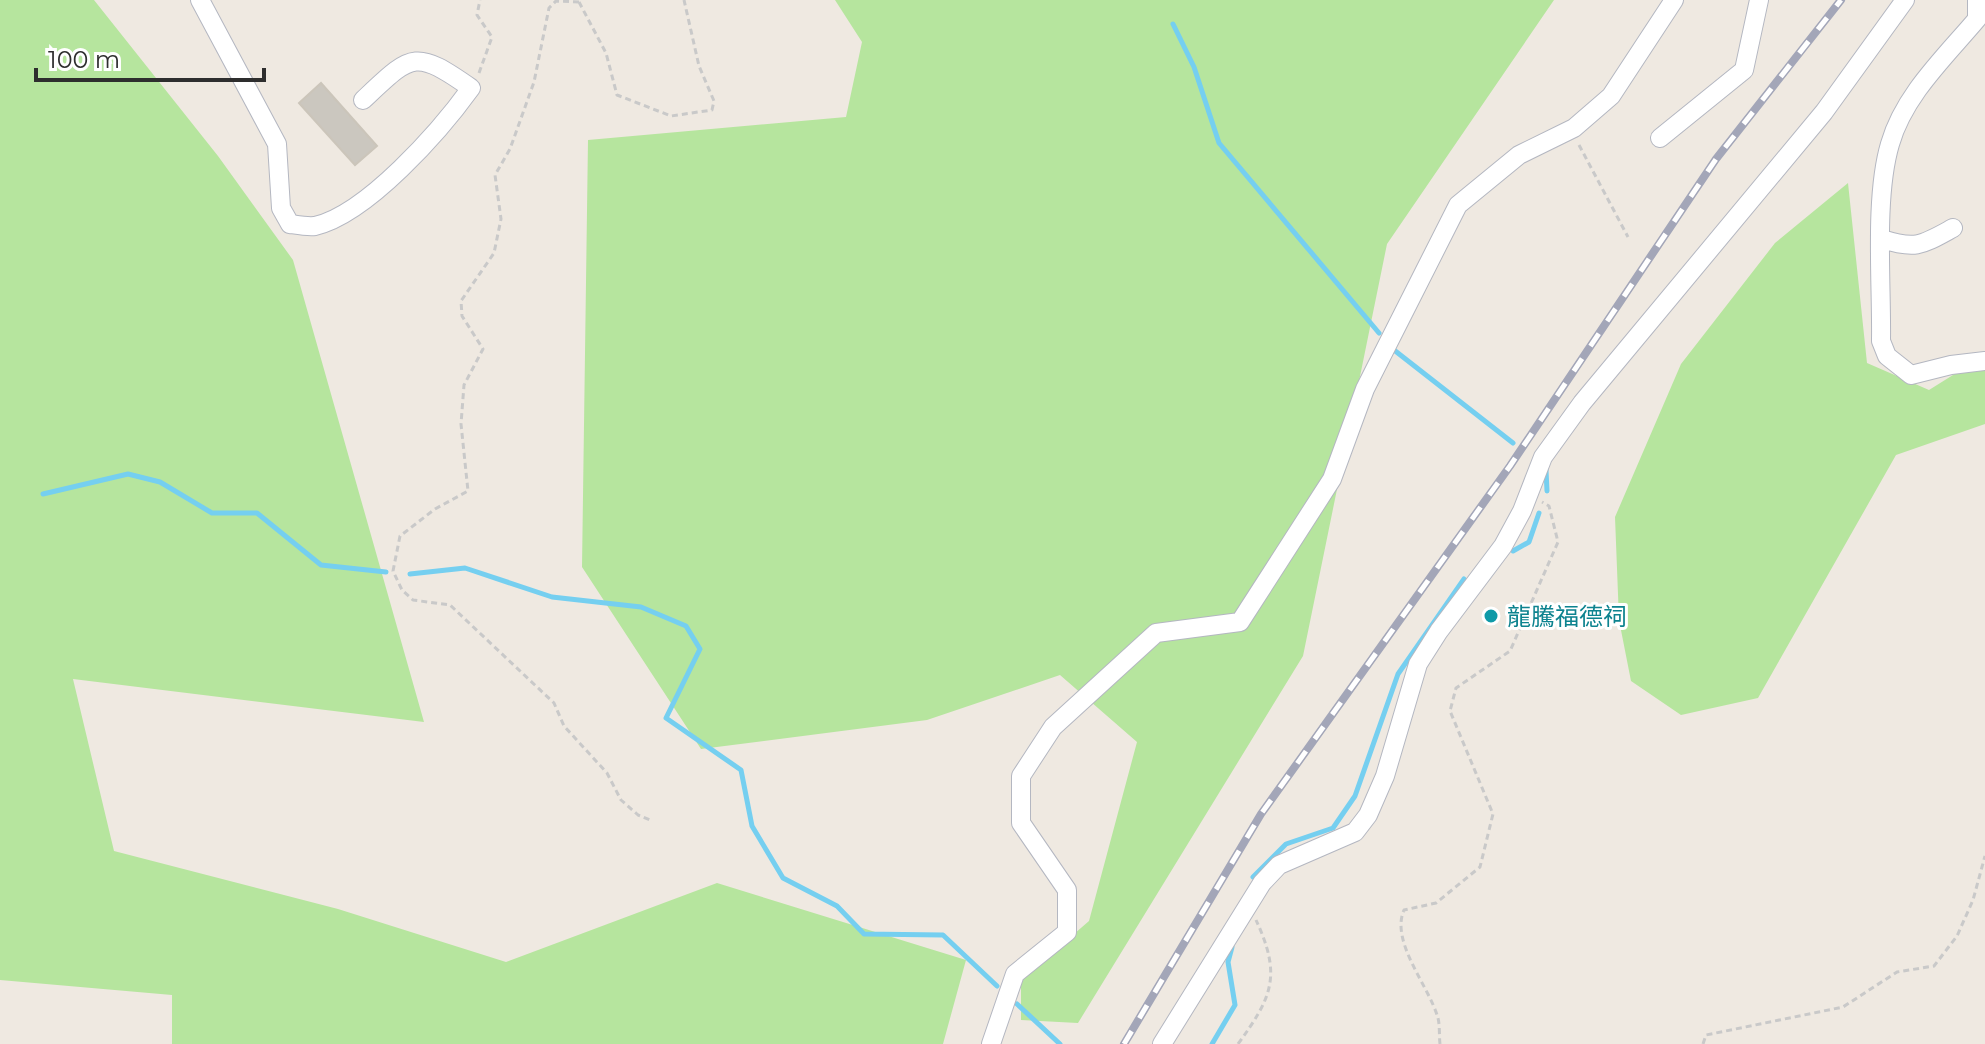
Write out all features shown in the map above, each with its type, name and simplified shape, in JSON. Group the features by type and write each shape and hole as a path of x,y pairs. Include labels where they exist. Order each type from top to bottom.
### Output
{"street":[{"path":"200,0 277,144 281,208 290,224 314,226 364,202 447,121 471,88 434,62 419,62 401,65 363,100"},
{"path":"991,1044 1015,974 1067,932 1067,890 1021,823 1021,776 1053,727 1156,633 1240,622 1332,479 1365,389 1458,205 1519,155 1574,128 1611,96 1674,0"},
{"path":"1660,138 1744,70 1759,0"},
{"path":"1162,1044 1248,903 1279,865 1355,832 1368,815 1385,776 1418,664 1503,546 1543,457 1582,403 1824,112 1905,0"},
{"path":"1977,0 1977,19 1919,86 1890,144 1882,239 1881,341 1887,356 1911,375 1985,361"},
{"path":"1882,239 1908,247 1920,246 1953,228"}],"path":[{"path":"471,88 485,62 492,37 477,15 480,0"},
{"path":"650,820 638,815 621,800 607,773 564,726 554,703 450,605 413,600 402,590 393,571 393,555 400,536 435,509 468,491 461,424 464,385 483,349 462,316 461,301 494,253 501,219 495,175 510,149 534,82 549,8 556,1 578,1 606,53 617,95 671,116 712,110 714,101 699,66 684,0"},
{"path":"1574,128 1582,156 1628,237"},
{"path":"1440,1044 1438,1019 1403,942 1399,921 1404,910 1436,903 1480,867 1493,814 1450,711 1456,688 1510,651 1558,542 1549,506 1529,494"},
{"path":"1703,1044 1706,1035 1843,1007 1897,972 1934,966 1957,936 1973,900 1985,856"},
{"path":"1238,1044 1266,1004 1271,952 1248,903"}],"green space":[{"path":"0,0 94,0 218,156 293,260 424,722 73,679 114,851 338,909 506,962 717,883 966,960 943,1044 172,1044 172,995 0,980"},
{"path":"835,0 1554,0 1387,244 1303,656 1078,1023 1021,1020 1021,980 1089,921 1137,742 1060,675 927,720 701,749 582,567 588,140 846,117 862,42"},
{"path":"1848,183 1867,363 1929,390 1985,355 1985,424 1896,455 1758,698 1681,715 1631,681 1619,620 1615,517 1681,364 1775,243"}],"building":[{"path":"321,83 377,146 355,165 299,103"}],"waterway":[{"path":"1173,24 1194,67 1219,143 1379,333"},
{"path":"1394,350 1513,443"},
{"path":"1546,470 1547,491"},
{"path":"43,494 128,474 160,482 212,513 257,513 321,565 386,572"},
{"path":"1513,551 1529,542 1539,513"},
{"path":"410,574 465,568 552,597 641,607 686,626 700,649 666,718 741,770 752,826 783,878 837,906 864,934 943,935 997,986"},
{"path":"1253,877 1286,844 1333,828 1355,796 1398,674 1464,579"},
{"path":"1212,1044 1235,1005 1228,962 1232,947"},
{"path":"1017,1004 1060,1044"}],"railway":[{"path":"1124,1044 1261,814 1510,466 1716,159 1841,0"}],"place":[{"name":"龍騰福德祠","path":"1491,616"}]}
